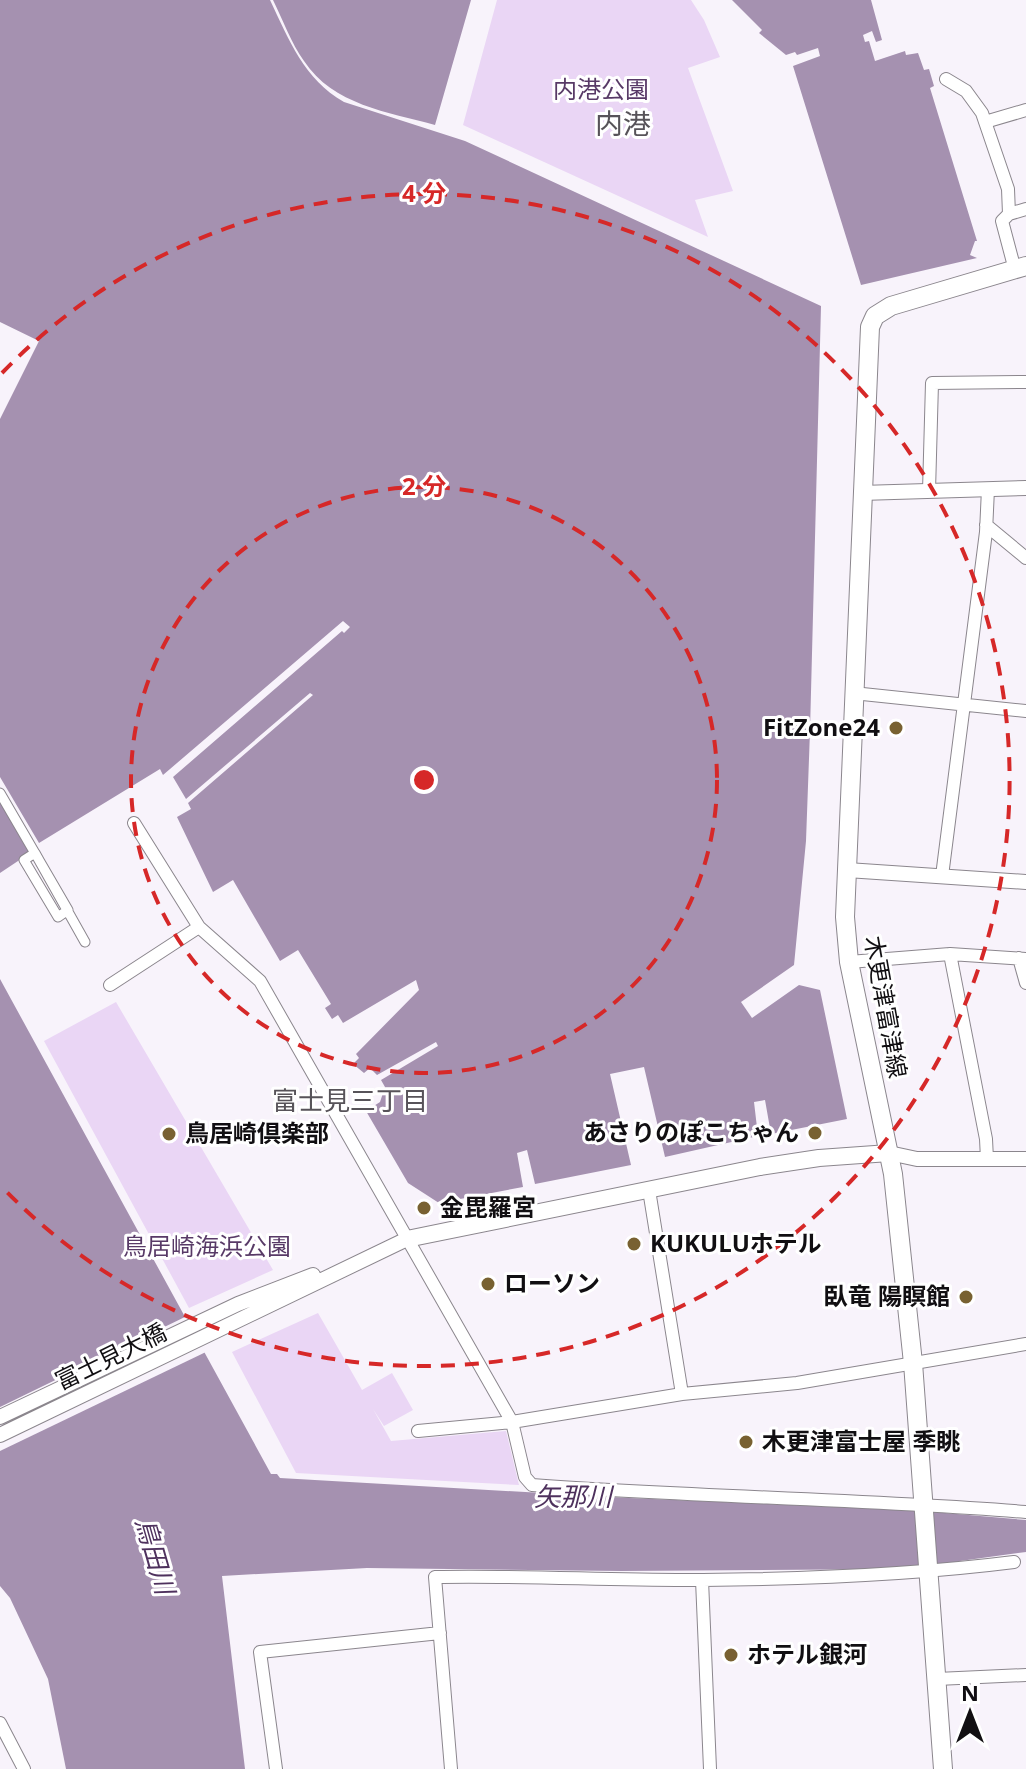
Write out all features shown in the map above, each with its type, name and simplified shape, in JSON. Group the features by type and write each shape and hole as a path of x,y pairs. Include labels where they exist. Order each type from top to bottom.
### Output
{"main road":[{"name":"木更津富津線","path":"943,1769 913,1363 889,1153 849,962 845,917 861,493 870,327 875,316 891,306 1023,270"},
{"path":"407,1239 819,1158 889,1153"}],"street":[{"path":"946,79 974,98 1008,189 1009,214"},
{"path":"985,122 1026,110"},
{"path":"1023,270 1002,221 1009,214 1026,209"},
{"path":"929,491 932,383 1026,382"},
{"path":"861,493 1026,488"},
{"path":"942,876 988,489"},
{"path":"986,525 1026,558"},
{"path":"853,693 1026,711"},
{"path":"0,793 68,910 58,917 24,860 35,853 85,942"},
{"path":"134,823 199,927 260,981 512,1422 525,1477 532,1485 924,1504 1026,1512"},
{"path":"847,870 1026,882"},
{"path":"110,985 199,927"},
{"path":"950,954 983,1123 987,1159"},
{"path":"849,962 950,954 1022,959 1026,983"},
{"path":"889,1153 917,1159 1026,1159"},
{"path":"649,1190 682,1394"},
{"path":"239,1312 407,1239"},
{"name":"富士見大橋","path":"0,1417 239,1312"},
{"name":"富士見大橋","path":"0,1435 239,1312"},
{"path":"418,1431 512,1422 682,1394 797,1383 1026,1344"},
{"path":"451,1769 435,1577 524,1575 702,1580 930,1573 1014,1562"},
{"path":"702,1580 710,1769"},
{"path":"276,1769 260,1652 440,1633"},
{"path":"937,1679 1026,1675"},
{"path":"0,1723 24,1769"}],"green space":[{"name":"内港公園","path":"497,0 691,0 704,20 720,57 688,68 733,191 695,200 708,237 463,125"},
{"name":"鳥居崎海浜公園","path":"116,1002 273,1270 189,1308 44,1041"},
{"path":"318,1313 362,1390 392,1373 413,1410 384,1426 373,1409 391,1441 506,1431 519,1485 296,1473 232,1352"}],"water":[{"path":"0,0 270,0 291,44 308,70 330,93 344,102 465,141 821,306 806,841 794,965 741,1002 752,1018 799,985 820,990 847,1119 771,1134 765,1100 754,1102 758,1136 665,1157 644,1067 610,1074 631,1165 535,1184 527,1150 517,1153 523,1187 439,1203 408,1183 366,1111 380,1102 385,1087 381,1080 438,1046 436,1042 377,1075 370,1068 364,1073 353,1064 359,1058 356,1054 419,990 416,980 343,1023 338,1015 332,1019 325,1008 331,1004 298,950 280,961 233,880 213,892 177,817 191,809 188,803 313,695 310,693 186,799 173,777 342,631 344,633 350,627 343,621 163,775 160,769 39,843 0,777 0,419 39,341 0,322"},
{"path":"273,0 471,0 435,125 363,105 330,88 299,54"},
{"path":"732,0 871,0 882,40 876,42 872,31 863,35 865,42 869,41 875,61 905,51 906,55 918,53 924,70 929,69 934,86 930,88 977,241 970,255 977,258 861,285 793,66 820,56 818,48 786,55 759,33 762,30"},
{"path":"0,800 30,853 0,873"},
{"path":"0,979 271,1474 277,1474 280,1478 910,1510 1026,1520 1026,1552 960,1561 959,1565 912,1569 621,1571 367,1568 222,1576 245,1769 66,1769 48,1679 10,1598 0,1586"}],"pier":[{"path":"189,1315 208,1351 0,1451 0,1407"}],"place":[{"name":"FitZone24","path":"896,728"},
{"name":"あさりのぽこちゃん","path":"815,1133"},
{"name":"鳥居崎倶楽部","path":"169,1134"},
{"name":"金毘羅宮","path":"424,1208"},
{"name":"KUKULUホテル","path":"634,1244"},
{"name":"ローソン","path":"488,1284"},
{"name":"臥竜 陽瞑館","path":"966,1297"},
{"name":"木更津富士屋 季眺","path":"746,1442"},
{"name":"ホテル銀河","path":"731,1655"}],"district":[{"name":"内港","path":"623,124"},
{"name":"富士見三丁目","path":"350,1101"}],"water label":[{"name":"矢那川","path":"573,1497"},
{"name":"鳥田川","path":"155,1556"}]}
